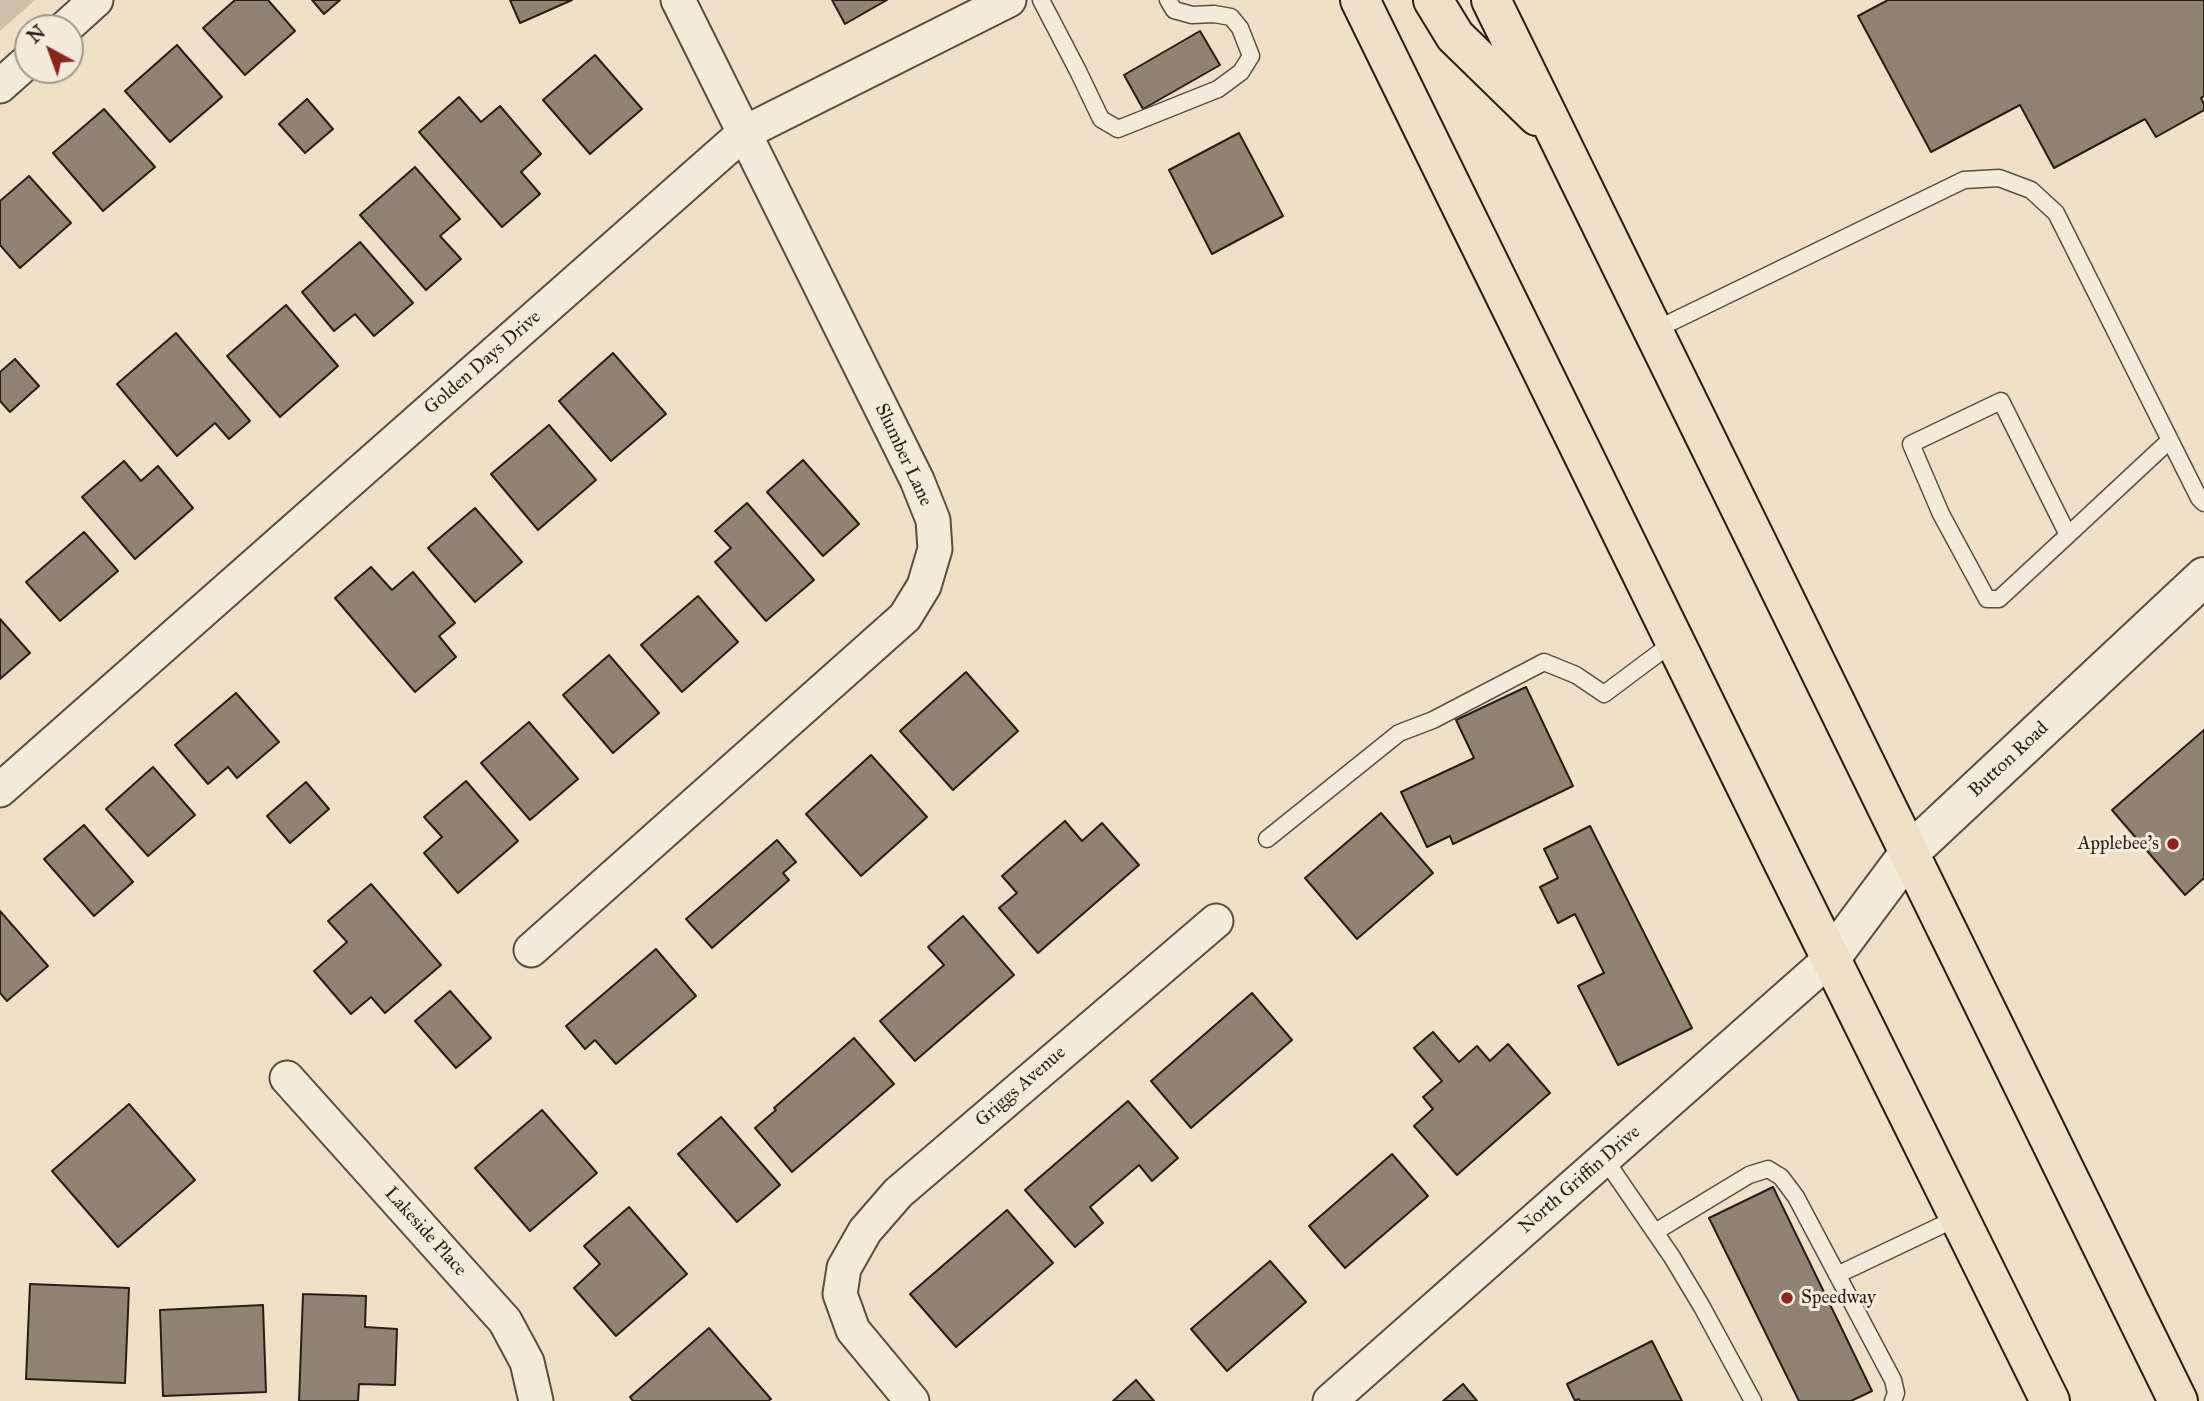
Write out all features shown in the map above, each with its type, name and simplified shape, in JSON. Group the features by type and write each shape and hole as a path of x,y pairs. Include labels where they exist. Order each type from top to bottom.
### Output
{"main road":[{"path":"1360,0 2050,1401"},
{"path":"1433,0 1455,36 1559,137"},
{"path":"1491,0 2178,1401"}],"street":[{"path":"80,14 96,0"},
{"name":"Slumber Lane","path":"531,950 905,617 924,586 935,550 933,520 917,480 678,0"},
{"name":"Golden Days Drive","path":"0,790 744,133 1009,0"},
{"path":"0,86 14,74"},
{"name":"Button Road","path":"1830,959 1909,853 2204,577"},
{"name":"Griggs Avenue","path":"912,1401 853,1330 840,1294 844,1268 865,1231 898,1193 1216,921"},
{"name":"North Griffin Drive","path":"1330,1401 1830,959"},
{"name":"Lakeside Place","path":"287,1078 505,1321 527,1362 536,1401"}],"lane":[{"path":"1041,0 1101,119 1118,129 1218,89 1241,72 1251,56 1240,28 1231,17 1214,14 1192,15 1174,10 1168,0"},
{"path":"1654,331 1964,180 1999,178 2031,190 2056,213 2199,498 2204,503"},
{"path":"2068,535 2001,401 1911,444 1941,514 1987,599 1998,598 2068,535 2170,440"},
{"path":"1268,839 1399,733 1433,720 1544,662 1576,676 1604,694 1675,641"},
{"path":"1604,1158 1702,1307 1753,1401"},
{"path":"1655,1232 1749,1175 1768,1169 1781,1177 1796,1197 1893,1380 1893,1401"},
{"path":"1837,1275 1959,1217"}],"shaded area":[{"path":"0,0 35,0 19,14 14,14 14,19 0,31"}],"building":[{"path":"235,0 268,0 295,31 245,75 203,28"},
{"path":"312,0 340,0 324,14"},
{"path":"510,0 572,0 520,23"},
{"path":"832,0 887,0 845,24"},
{"path":"1888,0 2204,0 2204,96 2201,98 2204,110 2156,137 2145,119 2054,168 2020,105 1931,152 1858,16"},
{"path":"1200,31 1220,65 1143,109 1124,75"},
{"path":"177,45 222,97 170,142 125,91"},
{"path":"595,55 642,109 590,154 543,100"},
{"path":"459,97 481,122 500,106 541,154 521,172 540,194 502,227 419,132"},
{"path":"307,99 333,129 305,153 279,124"},
{"path":"104,109 155,167 103,211 53,153"},
{"path":"1239,133 1283,216 1212,254 1169,170"},
{"path":"415,167 460,219 440,236 461,259 426,290 360,215"},
{"path":"29,176 71,223 20,268 0,245 0,201"},
{"path":"360,242 413,303 374,336 355,314 334,331 302,292"},
{"path":"286,305 338,366 280,417 227,356"},
{"path":"176,333 250,421 229,439 215,423 177,456 117,384"},
{"path":"613,353 666,414 611,461 559,401"},
{"path":"15,359 39,386 10,412 0,401 0,372"},
{"path":"549,425 596,480 538,530 491,474"},
{"path":"803,460 859,524 823,556 767,492"},
{"path":"124,461 141,481 158,466 193,508 135,559 82,497"},
{"path":"747,503 814,580 766,621 715,562 731,548 715,531"},
{"path":"475,508 522,562 475,602 428,548"},
{"path":"84,532 118,571 60,621 26,582"},
{"path":"371,567 392,590 413,572 455,623 439,636 456,657 415,692 335,598"},
{"path":"698,596 738,642 682,692 641,645"},
{"path":"0,619 30,653 0,679"},
{"path":"609,655 659,713 613,753 563,695"},
{"path":"966,672 1018,731 953,790 900,731"},
{"path":"1526,687 1573,786 1453,844 1450,836 1427,847 1401,792 1474,758 1456,720"},
{"path":"236,693 279,742 237,778 228,767 208,784 175,745"},
{"path":"529,722 578,779 530,820 481,763"},
{"name":"Applebee's","path":"2204,730 2204,878 2185,895 2112,810"},
{"path":"871,755 927,817 861,876 806,814"},
{"path":"153,767 195,815 148,856 106,809"},
{"path":"466,781 518,841 458,893 424,853 442,837 424,817"},
{"path":"306,782 329,809 290,843 267,816"},
{"path":"1381,813 1433,873 1357,939 1305,878"},
{"path":"1065,821 1082,841 1102,823 1139,865 1038,953 999,908 1017,893 1002,876"},
{"path":"84,825 133,882 94,916 44,859"},
{"path":"1590,826 1692,1028 1618,1065 1578,986 1604,973 1575,914 1558,923 1540,887 1558,878 1544,849"},
{"path":"777,840 796,862 783,873 789,880 712,948 686,919"},
{"path":"371,884 441,965 385,1013 371,997 351,1014 314,971 347,942 328,921"},
{"path":"0,911 48,966 7,1001 0,993"},
{"path":"963,916 1014,975 915,1061 880,1021 944,965 928,947"},
{"path":"656,949 696,996 616,1064 595,1040 585,1049 566,1026"},
{"path":"450,991 491,1038 456,1068 415,1021"},
{"path":"1252,993 1292,1040 1191,1128 1151,1081"},
{"path":"1433,1032 1459,1062 1477,1046 1490,1061 1508,1044 1550,1093 1457,1175 1414,1126 1433,1109 1423,1097 1442,1081 1414,1048"},
{"path":"854,1038 894,1084 792,1172 755,1128"},
{"path":"1128,1101 1178,1158 1152,1181 1139,1165 1090,1207 1103,1223 1075,1247 1025,1190"},
{"path":"129,1104 195,1180 118,1247 52,1171"},
{"path":"542,1110 597,1173 530,1231 475,1168"},
{"path":"721,1117 780,1185 737,1222 678,1154"},
{"path":"1392,1154 1428,1196 1345,1268 1309,1226"},
{"path":"1773,1187 1872,1391 1851,1401 1799,1401 1709,1218"},
{"path":"629,1207 687,1274 616,1336 574,1288 600,1264 584,1246"},
{"path":"1007,1210 1053,1263 956,1347 910,1294"},
{"path":"1270,1261 1306,1302 1227,1371 1191,1329"},
{"path":"30,1284 129,1288 125,1383 26,1379"},
{"path":"303,1294 366,1296 365,1327 397,1329 395,1385 359,1384 358,1401 299,1401"},
{"path":"263,1305 266,1392 163,1396 160,1310"},
{"path":"709,1328 771,1399 633,1401 630,1397"},
{"path":"1652,1341 1682,1401 1575,1401 1567,1384"},
{"path":"1136,1380 1154,1401 1113,1401"},
{"path":"1463,1384 1477,1401 1443,1401"}],"place":[{"name":"Applebee's","path":"2173,844"},
{"name":"Speedway","path":"1787,1298"}]}
